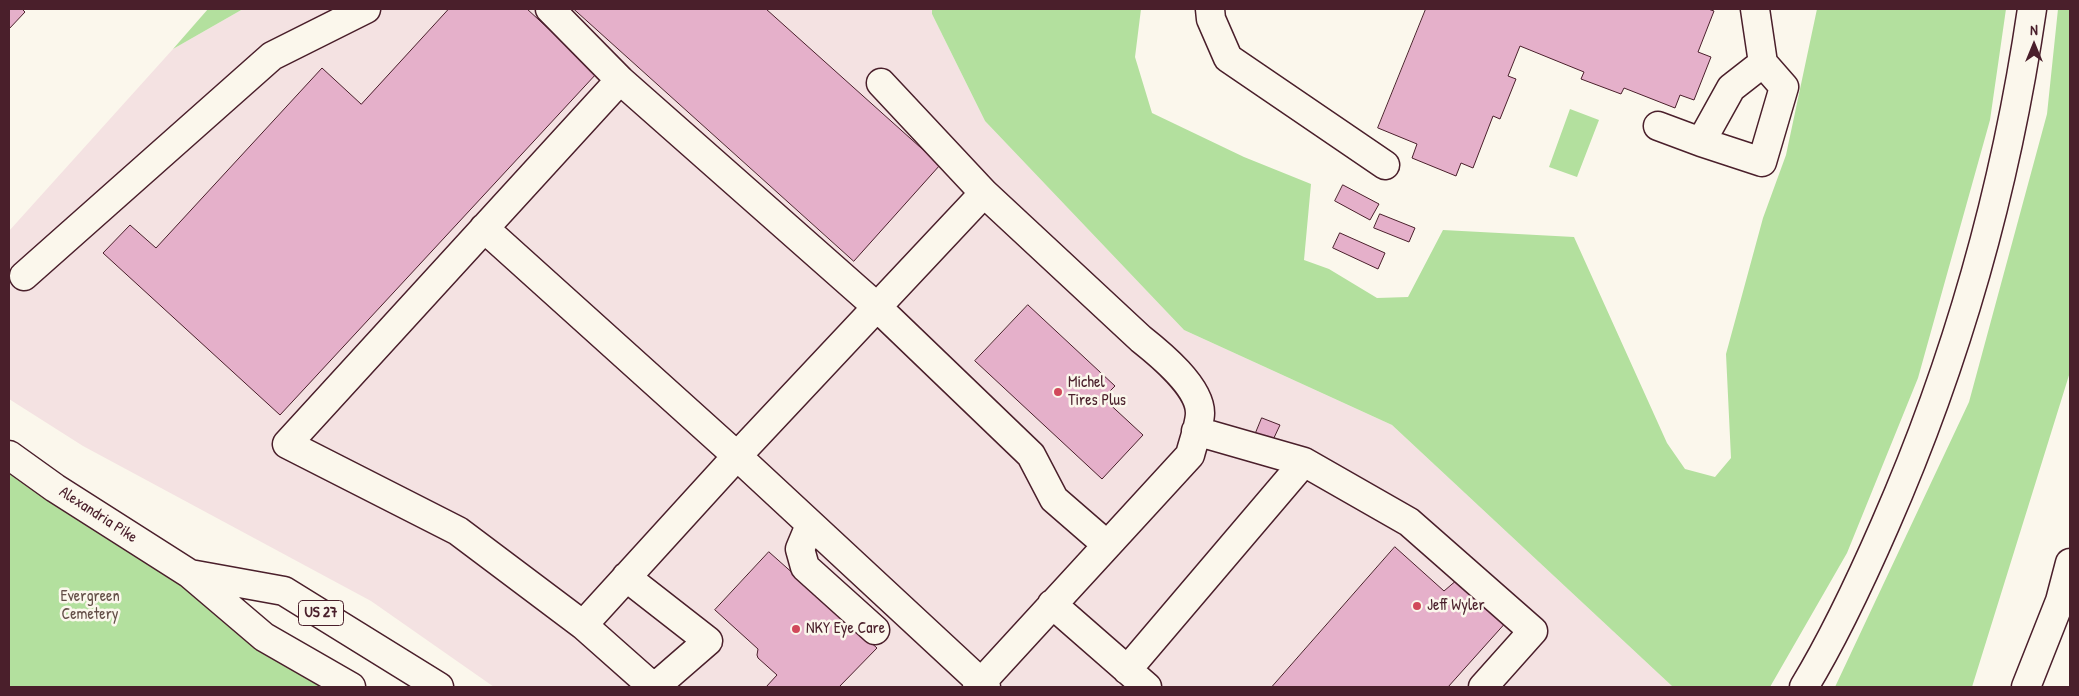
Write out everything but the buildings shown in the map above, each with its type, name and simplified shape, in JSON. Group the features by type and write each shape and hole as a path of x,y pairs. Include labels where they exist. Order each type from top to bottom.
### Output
{"main road":[{"path":"24,276 272,56 366,9"},
{"path":"550,9 620,80 876,307 1031,455 1054,499 1107,544"},
{"path":"1210,9 1211,19 1228,58 1385,165"},
{"path":"1658,126 1762,162 1784,87 1762,63 1755,9"},
{"path":"1804,687 1817,666 1870,560 1916,455 1965,310 1998,191 2021,86 2032,9"},
{"path":"1701,142 1731,88 1762,63"},
{"path":"620,80 287,444 458,531 583,624 654,687 708,640 626,577"},
{"path":"484,228 737,456 979,686 1190,455 1200,413 1194,390 1167,360 1141,339 984,193 881,83"},
{"path":"583,624 737,456 984,193"},
{"path":"1196,431 1304,462 1409,522 1533,631 1483,687"},
{"name":"Alexandria Pike","path":"9,455 55,488 190,574 264,637 351,687"},
{"path":"1127,670 1304,462"},
{"path":"810,525 800,549 805,567 875,630"},
{"path":"2026,687 2060,601 2070,562"},
{"name":"Alexandria Pike","path":"190,574 284,591 439,687"},
{"path":"1052,604 1147,687"}],"shaded area":[{"path":"243,9 932,9 932,14 985,121 1184,330 1392,425 1673,687 494,687 371,601 83,446 9,399 9,231 173,49"}],"green space":[{"path":"208,9 243,9 173,49"},
{"path":"932,9 1141,9 1135,57 1152,113 1244,157 1311,184 1304,260 1329,269 1377,298 1408,297 1443,230 1574,237 1667,443 1685,469 1715,477 1731,458 1726,354 1763,218 1786,155 1817,9 2006,9 1990,120 1918,378 1847,553 1770,687 1673,687 1392,425 1184,330 985,121 932,14"},
{"path":"2058,9 2070,9 2070,372 1972,687 1835,687 1969,402 2047,114"},
{"path":"1570,109 1599,120 1577,177 1549,167"},
{"name":"Evergreen Cemetery","path":"9,455 351,687 9,687"}],"place":[{"name":"Michel Tires Plus","path":"1058,392"},
{"name":"Jeff Wyler","path":"1417,606"},
{"name":"NKY Eye Care","path":"796,629"}]}
